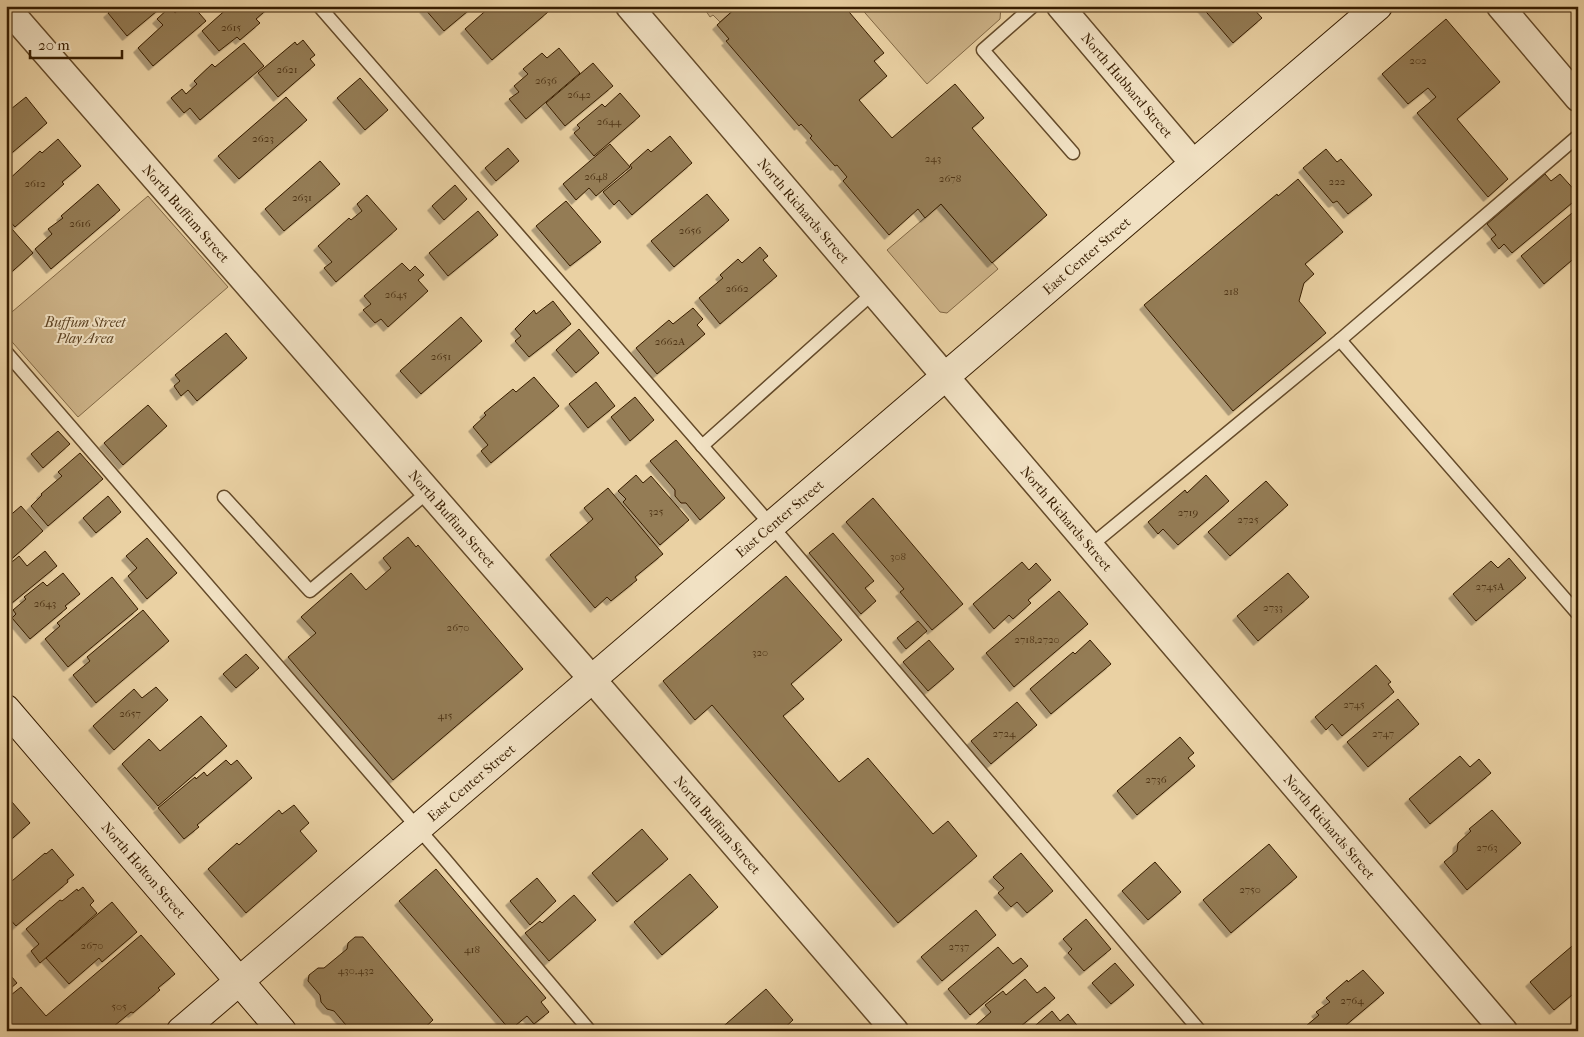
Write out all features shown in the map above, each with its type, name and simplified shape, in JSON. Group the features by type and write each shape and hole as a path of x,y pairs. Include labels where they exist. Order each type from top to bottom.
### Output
{"street":[{"name":"North Richards Street","path":"628,6 1504,1031"},
{"name":"North Hubbard Street","path":"1060,6 1194,164"},
{"name":"East Center Street","path":"181,1031 1378,6"},
{"path":"1500,6 1578,98"},
{"name":"North Buffum Street","path":"6,7 429,491 895,1031"},
{"name":"North Holton Street","path":"6,709 282,1031"}],"lane":[{"path":"319,6 771,526 1200,1031"},
{"path":"1033,6 983,50 1073,153"},
{"path":"1089,547 1340,340 1578,136"},
{"path":"702,446 873,293"},
{"path":"1340,340 1578,614"},
{"path":"6,352 418,828 590,1031"},
{"path":"224,497 310,591 429,491"}],"green space":[{"path":"712,6 738,6 720,22 713,15 710,17 706,11"},
{"path":"859,6 1001,6 1000,19 927,84"},
{"name":"Buffum Street Play Area","path":"148,196 228,287 78,417 6,335 6,317"},
{"path":"941,204 998,269 947,313 940,312 887,250"}],"building":[{"path":"116,6 163,6 127,36 108,13"},
{"path":"183,6 193,6 206,21 153,66 138,48 163,25 157,19 170,7 175,13"},
{"path":"230,6 271,6 256,19 260,23 240,40 237,37 219,51 202,31"},
{"path":"426,6 474,6 444,31 424,8"},
{"path":"491,6 543,6 548,12 492,60 465,29"},
{"path":"738,6 844,6 884,53 874,61 887,76 859,100 892,138 955,84 984,118 972,128 1047,215 992,263 941,204 925,218 918,209 889,235 843,181 847,177 837,165 835,166 810,138 812,136 801,124 799,126 726,41 729,39 717,25"},
{"path":"1201,6 1251,6 1262,18 1233,43"},
{"path":"1446,19 1500,82 1457,119 1508,179 1488,197 1417,113 1436,97 1428,88 1408,104 1382,74"},
{"path":"303,40 315,55 310,59 315,65 278,97 258,73 295,42 297,45"},
{"path":"244,43 264,66 200,120 190,108 184,113 171,98 182,89 186,94 197,84 194,81 212,64 215,67"},
{"path":"559,48 580,73 526,119 509,99 519,92 514,86 528,74 523,69 542,53 547,58"},
{"path":"593,63 613,86 565,126 546,103"},
{"path":"360,78 388,110 365,130 337,98"},
{"path":"620,93 640,116 594,156 574,133 580,128 577,125 602,104 605,107"},
{"path":"26,97 47,123 6,158 6,113"},
{"path":"286,97 307,120 239,179 218,156"},
{"path":"670,136 692,163 632,215 619,200 614,205 603,192 632,168 630,165 648,149 651,152"},
{"path":"58,139 81,166 62,182 64,184 15,227 6,217 6,182 40,151 42,153"},
{"path":"610,144 630,167 596,196 589,188 576,200 563,184"},
{"path":"508,148 519,161 496,181 485,168"},
{"path":"1326,149 1337,162 1341,159 1372,195 1348,214 1337,201 1333,203 1303,168"},
{"path":"320,161 340,184 284,231 265,209"},
{"path":"1545,174 1551,181 1560,174 1578,194 1578,198 1512,253 1504,244 1499,249 1491,239 1496,235 1487,224"},
{"path":"1298,179 1343,232 1305,264 1314,274 1304,283 1299,301 1326,333 1233,411 1144,305 1277,194 1278,196"},
{"path":"98,184 120,210 51,269 35,249 52,234 48,229 63,218 61,216"},
{"path":"455,185 467,199 444,220 432,206"},
{"path":"707,194 729,220 674,267 651,241"},
{"path":"367,195 397,229 336,282 324,268 332,262 318,246 349,218 351,220 362,211 357,204"},
{"path":"566,201 601,242 570,266 536,226"},
{"path":"1578,208 1578,255 1544,284 1521,256"},
{"path":"478,211 498,235 448,276 429,253"},
{"path":"12,229 33,253 6,277 6,234"},
{"path":"760,247 768,256 763,260 777,276 720,324 699,298 723,278 720,275 738,259 742,263"},
{"path":"402,263 410,271 415,266 424,275 418,280 428,291 388,327 381,319 375,323 363,310 371,304 364,296"},
{"path":"553,301 571,324 529,357 515,341 521,336 515,329 534,310 536,314"},
{"path":"693,308 703,319 697,325 705,334 657,374 636,348 669,320 673,324"},
{"path":"461,317 482,341 421,394 400,371"},
{"path":"579,329 599,353 576,373 556,350"},
{"path":"226,333 247,358 197,401 188,390 181,396 174,386 180,381 175,375"},
{"path":"534,377 559,406 491,463 481,451 488,445 473,427 486,415 484,413 513,389 516,392"},
{"path":"596,382 615,406 588,428 569,404"},
{"path":"635,397 654,420 630,441 611,417"},
{"path":"148,405 167,426 123,465 104,443"},
{"path":"58,431 70,444 43,468 31,454"},
{"path":"676,440 725,498 700,520 686,503 681,503 675,496 675,490 650,461"},
{"path":"80,453 103,479 48,526 31,506 41,494 62,476 58,472"},
{"path":"636,475 643,483 651,476 689,520 660,545 623,502 626,499 618,491"},
{"path":"1206,475 1229,501 1178,545 1163,529 1158,534 1148,522 1185,490 1187,493"},
{"path":"1266,481 1288,505 1230,556 1208,532"},
{"path":"608,488 663,554 635,577 637,580 611,601 607,597 595,608 550,555 593,519 584,508"},
{"path":"108,496 121,512 96,533 83,518"},
{"path":"873,498 963,604 932,630 900,592 904,589 846,522"},
{"path":"21,506 43,531 6,564 6,519"},
{"path":"833,533 874,581 865,588 876,601 861,614 809,553"},
{"path":"408,537 416,547 418,545 523,669 393,780 288,657 316,633 301,617 351,573 366,590 391,568 383,558"},
{"path":"147,538 177,573 147,599 128,576 137,568 126,556"},
{"path":"45,551 57,566 6,608 6,567 19,556 27,566"},
{"path":"1509,558 1526,578 1476,621 1453,594 1491,561 1498,568"},
{"path":"1022,562 1029,570 1036,563 1051,580 1028,600 1031,603 1013,619 1009,615 994,629 973,604"},
{"path":"63,573 80,594 65,606 67,608 30,639 12,618 16,614 13,610 26,599 24,597 43,582 47,586"},
{"path":"1288,573 1309,597 1258,641 1237,616"},
{"path":"786,576 842,640 791,684 804,699 783,716 839,782 868,758 933,834 948,821 977,856 898,923 712,705 695,720 663,681"},
{"path":"112,577 138,609 68,667 45,639 60,626 57,623"},
{"path":"1059,591 1088,624 1014,687 986,653"},
{"path":"143,610 169,641 96,703 73,675 90,661 87,657"},
{"path":"918,621 927,631 906,649 897,638"},
{"path":"929,640 954,669 928,691 903,662"},
{"path":"1090,640 1111,664 1051,714 1030,689"},
{"path":"246,654 259,668 236,688 223,674"},
{"path":"1376,665 1391,682 1388,684 1394,692 1342,736 1332,724 1326,730 1315,717"},
{"path":"156,687 168,700 114,750 93,726 134,689 142,698"},
{"path":"1398,699 1419,724 1368,767 1347,742"},
{"path":"1017,702 1037,725 991,764 971,741"},
{"path":"201,716 227,746 158,806 122,764 149,739 160,751"},
{"path":"1180,737 1194,753 1188,758 1195,766 1137,815 1117,791"},
{"path":"1460,756 1470,767 1479,759 1491,773 1430,824 1409,799"},
{"path":"226,760 231,765 237,760 252,778 197,825 199,827 184,839 158,808 195,777 196,779 204,772 207,776"},
{"path":"6,795 30,823 6,844"},
{"path":"294,805 309,823 300,831 317,851 246,913 208,869 279,810 282,814"},
{"path":"1492,810 1521,843 1467,890 1444,862 1457,851 1458,843 1471,831 1469,829"},
{"path":"642,829 668,859 617,902 592,873"},
{"path":"1269,844 1297,877 1231,933 1203,900"},
{"path":"52,849 74,875 16,926 6,915 6,886"},
{"path":"1021,853 1053,891 1027,913 1017,902 1011,907 998,893 1004,888 993,877"},
{"path":"1155,862 1181,892 1148,920 1122,891"},
{"path":"436,869 546,998 541,1002 549,1012 534,1024 527,1016 510,1030 399,901"},
{"path":"690,874 718,907 662,955 634,922"},
{"path":"537,878 556,901 530,925 510,901"},
{"path":"83,887 94,901 90,905 97,913 40,963 31,951 39,944 26,929 60,900 62,901 77,889 78,891"},
{"path":"574,895 596,920 549,961 525,933 540,921 542,923"},
{"path":"112,902 137,932 102,962 99,958 69,984 46,958"},
{"path":"976,910 996,935 942,981 921,957"},
{"path":"1086,919 1111,949 1084,971 1068,953 1072,949 1063,939"},
{"path":"141,935 175,974 158,988 160,990 133,1013 131,1012 108,1031 6,1031 6,999 21,987 46,1016"},
{"path":"355,937 363,937 433,1020 421,1031 351,1031 334,1011 327,1009 321,1002 320,995 308,981 309,975 318,968 324,968 347,949 348,943"},
{"path":"1578,941 1578,990 1554,1010 1530,982"},
{"path":"998,947 1013,964 1021,958 1028,966 970,1015 948,989"},
{"path":"1115,963 1134,985 1111,1004 1092,983"},
{"path":"6,970 17,983 6,992"},
{"path":"1363,970 1384,993 1339,1031 1300,1031 1319,1015 1316,1012 1330,1002 1326,998 1347,980 1348,982"},
{"path":"1025,979 1037,993 1045,987 1055,998 1015,1031 982,1031 976,1025 991,1012 985,1005 1003,991 1006,995"},
{"path":"766,989 793,1020 781,1031 718,1031"},
{"path":"1052,1011 1060,1021 1068,1014 1080,1029 1078,1031 1029,1031"}]}
